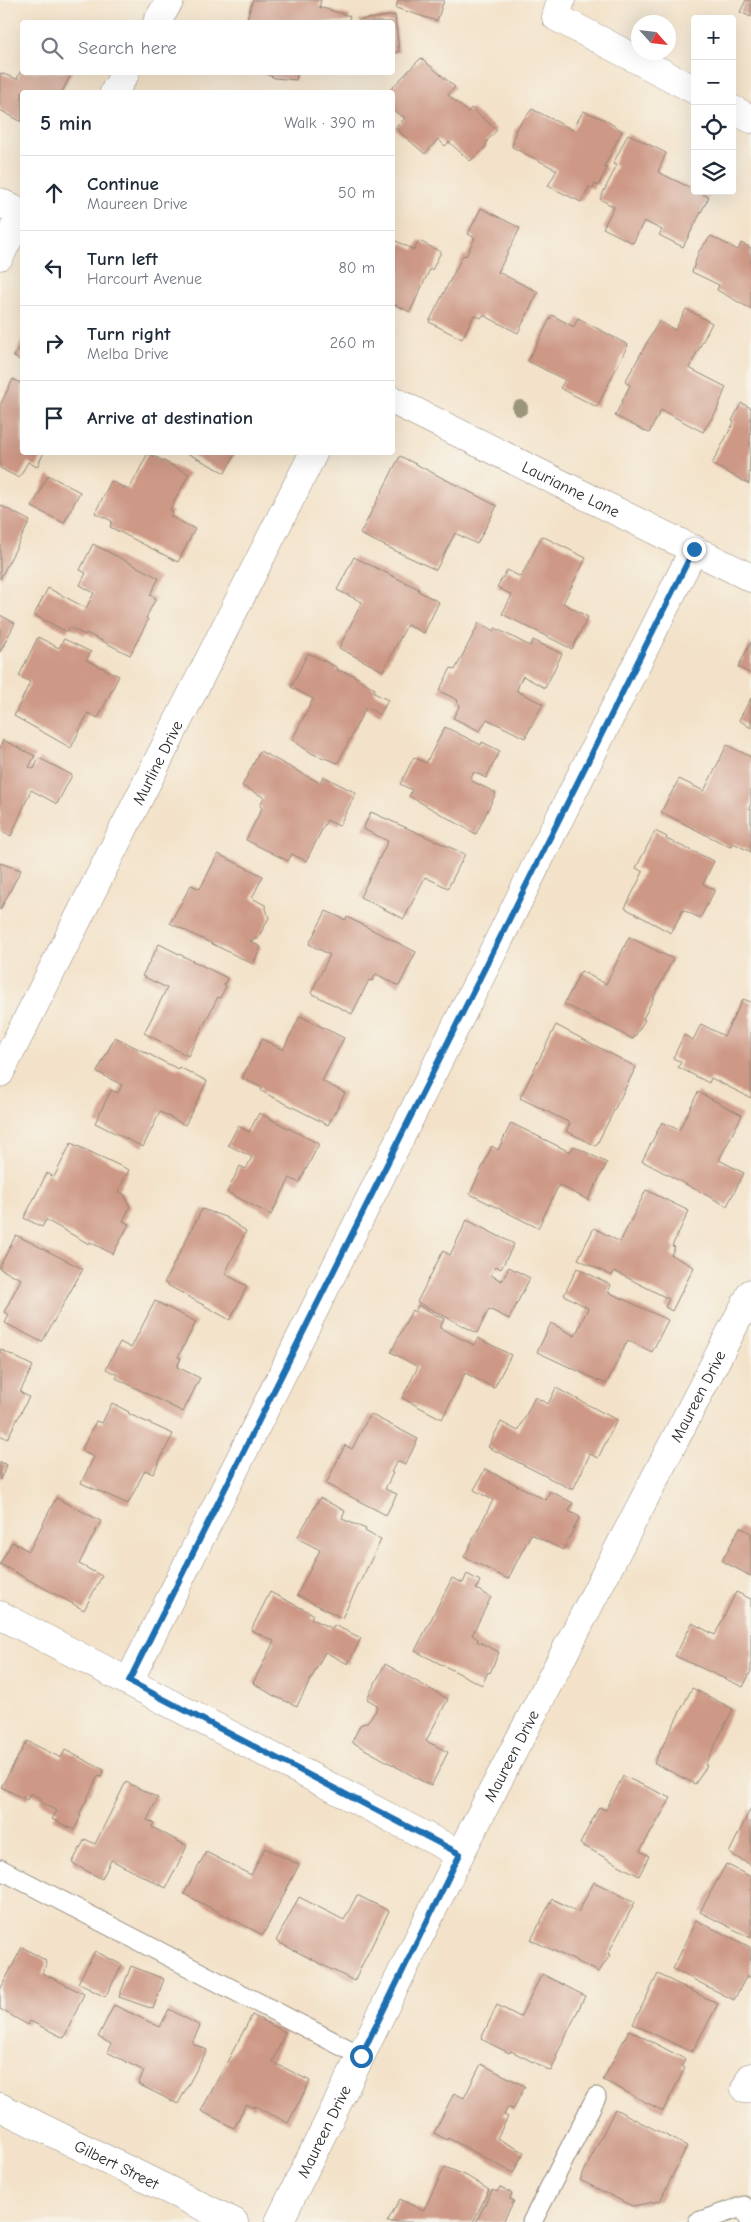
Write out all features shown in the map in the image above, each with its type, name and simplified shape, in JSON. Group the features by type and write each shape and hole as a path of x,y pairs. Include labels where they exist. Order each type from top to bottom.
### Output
{"street":[{"path":"158,20 170,0"},
{"path":"558,9 691,88"},
{"path":"115,90 124,75"},
{"path":"736,111 751,119"},
{"path":"0,202 20,212"},
{"path":"0,256 20,217"},
{"name":"Laurianne Lane","path":"395,401 751,578"},
{"name":"Murline Drive","path":"0,1073 312,455"},
{"path":"129,1681 694,549"},
{"name":"Maureen Drive","path":"280,2222 460,1854 751,1293"},
{"path":"0,1615 460,1854"},
{"name":"Gilbert Street","path":"0,2108 234,2222"}],"lane":[{"path":"0,1869 361,2056"},
{"path":"532,2222 596,2097"},
{"path":"698,2222 744,2206 750,2222"}],"building":[{"path":"253,0 321,0 319,7 350,16 349,20 254,20 247,18"},
{"path":"398,0 444,0 437,21 396,8"},
{"path":"746,0 751,0 751,17 740,12"},
{"path":"395,15 399,52 395,53 395,20 359,20"},
{"path":"421,58 455,87 448,95 468,112 471,108 497,130 487,141 486,147 470,161 449,142 445,146 438,139 425,154 395,128 405,118 395,111 395,90 390,90"},
{"path":"20,72 20,75 70,75 63,90 20,90 20,121 0,110 0,73 17,79"},
{"path":"268,75 297,75 296,80 275,78"},
{"path":"532,109 573,130 583,111 604,119 622,131 604,167 607,168 598,186 595,184 593,189 589,187 581,202 548,186 557,170 512,147 516,129"},
{"path":"628,134 666,153 658,172 691,188 691,195 705,195 709,197 683,247 659,235 662,230 644,221 633,243 603,228 614,207 600,199 617,165 613,164"},
{"path":"481,208 520,228 498,272 538,292 518,333 483,315 481,318 474,315 462,339 429,322 463,255 466,256 475,238 468,234"},
{"path":"711,236 738,250 741,243 751,248 751,309 717,290 719,285 692,272 699,251"},
{"path":"395,240 414,250 419,241 441,252 432,270 430,269 410,312 395,304"},
{"path":"686,309 712,323 689,368 726,387 717,410 703,432 661,410 649,433 615,416 630,385 625,382 659,321 675,330"},
{"path":"552,315 574,327 578,318 628,345 597,407 560,388 565,380 528,361"},
{"path":"20,344 20,360 14,357"},
{"path":"13,379 20,383 20,455 43,455 37,467 28,462 19,478 0,468 0,405"},
{"path":"741,403 751,408 749,484 712,464 734,422 732,421"},
{"path":"147,455 152,455 189,474 170,510 173,512 170,516 195,529 178,562 110,527 112,521 95,513 111,481 129,490"},
{"path":"191,455 234,455 225,473"},
{"path":"400,456 497,506 477,544 455,533 436,570 360,534"},
{"path":"48,475 80,492 64,523 32,507"},
{"path":"0,505 30,521 0,579"},
{"path":"542,536 586,558 563,603 588,617 572,649 502,614 512,595 497,587 507,570 521,577"},
{"path":"93,544 159,578 150,595 156,598 146,618 148,620 130,655 86,633 85,635 69,627 67,632 34,615 48,588 86,608 94,593 80,585 86,573 80,570"},
{"path":"354,557 419,589 418,591 439,602 424,633 407,625 383,671 339,648 362,602 337,590"},
{"path":"0,615 15,623 0,652"},
{"path":"479,623 494,631 495,628 530,646 533,640 562,654 545,688 523,676 519,684 517,691 543,704 525,738 487,719 480,731 453,718 460,705 457,703 458,700 439,691 451,668 455,670"},
{"path":"38,637 59,648 64,639 91,652 86,660 119,676 98,718 88,713 71,748 14,716 30,682 19,676"},
{"path":"751,642 751,674 738,667"},
{"path":"308,653 338,668 337,670 353,675 375,689 374,693 388,700 380,715 366,707 338,763 313,754 292,740 313,699 291,687"},
{"path":"751,698 751,728 739,720"},
{"path":"445,727 481,745 482,742 500,751 486,778 474,772 470,780 496,793 476,834 409,796 412,790 400,784 414,757 426,763"},
{"path":"3,740 35,756 29,767 34,769 39,758 72,775 57,804 31,790 11,836 0,830 0,747"},
{"path":"727,745 751,757 751,804 749,808 751,809 751,852 733,843 730,847 661,812 679,779 704,791"},
{"path":"260,751 320,783 323,776 356,793 339,826 327,820 306,861 292,854 288,861 246,840 262,808 260,806 264,797 242,786"},
{"path":"371,812 465,854 448,888 425,877 404,919 360,897 388,841 363,829"},
{"path":"655,831 667,837 666,839 714,861 703,884 715,890 700,918 683,910 671,933 625,908 643,872 636,868"},
{"path":"218,854 263,876 252,898 265,905 269,918 258,938 250,941 261,947 253,964 170,923 191,885 200,889"},
{"path":"0,863 21,870 0,910"},
{"path":"326,911 346,920 347,917 416,952 399,986 376,974 372,981 369,980 352,1014 311,993 330,955 309,944"},
{"path":"629,937 673,959 643,1019 645,1020 633,1039 564,1004 581,971 606,984"},
{"path":"159,944 227,978 224,985 226,986 220,998 218,997 188,1056 144,1033 167,988 142,976"},
{"path":"743,999 751,1002 751,1098 711,1078 709,1083 678,1067 681,1062 673,1058 684,1035 693,1040 701,1024 724,1036"},
{"path":"300,1016 344,1038 322,1081 345,1093 328,1125 261,1091 262,1088 242,1078 262,1039 283,1050"},
{"path":"556,1025 636,1067 596,1146 566,1131 570,1123 520,1098"},
{"path":"115,1037 178,1069 179,1067 207,1081 185,1125 160,1112 143,1147 95,1123 111,1090 118,1093 122,1085 97,1072"},
{"path":"698,1092 742,1115 719,1160 744,1173 727,1206 642,1161 662,1122 679,1130"},
{"path":"259,1113 319,1144 299,1183 290,1178 271,1215 227,1192 240,1166 246,1169 252,1157 228,1145 238,1126 249,1132"},
{"path":"511,1123 570,1152 574,1146 607,1163 588,1200 559,1185 538,1228 470,1194 492,1146 498,1150"},
{"path":"71,1143 129,1170 118,1191 124,1194 130,1207 123,1221 129,1224 113,1254 90,1242 89,1244 46,1220 42,1227 24,1218 47,1173 54,1177"},
{"path":"646,1190 689,1211 672,1246 675,1247 671,1255 694,1267 672,1311 665,1307 669,1299 614,1271 612,1276 578,1259 594,1228 620,1242"},
{"path":"202,1209 225,1217 246,1231 225,1274 247,1286 230,1320 164,1283"},
{"path":"467,1220 514,1244 501,1269 496,1266 491,1275 502,1281 509,1267 530,1278 509,1319 489,1309 477,1333 417,1302 443,1251 450,1255"},
{"path":"16,1235 83,1269 42,1342 5,1323 9,1315 4,1312 21,1279 0,1269 0,1266"},
{"path":"577,1268 611,1285 608,1292 668,1320 652,1352 628,1340 606,1384 537,1352 551,1323 575,1336 588,1308 564,1295"},
{"path":"155,1301 196,1322 178,1357 181,1358 177,1367 200,1378 183,1412 116,1378 118,1375 106,1369 120,1342 131,1348"},
{"path":"418,1305 444,1319 440,1328 474,1345 478,1338 511,1355 494,1388 465,1373 442,1419 402,1398 418,1367 391,1352 412,1310 415,1312"},
{"path":"0,1349 33,1366 20,1392 29,1397 7,1439 0,1435"},
{"path":"556,1388 617,1420 598,1458 590,1454 573,1490 488,1447 501,1422 518,1431 535,1397 548,1404"},
{"path":"112,1403 129,1412 129,1414 173,1434 153,1474 145,1470 128,1504 81,1483 94,1457 81,1451 96,1421 102,1423"},
{"path":"370,1414 418,1439 405,1465 397,1461 391,1472 393,1473 385,1489 397,1494 386,1515 326,1484 345,1445 352,1449"},
{"path":"0,1462 7,1465 0,1480"},
{"path":"485,1469 546,1500 550,1491 573,1503 569,1511 580,1517 563,1550 531,1534 508,1579 464,1557 493,1500 474,1490"},
{"path":"56,1498 101,1521 79,1564 102,1576 84,1610 0,1564 12,1542 29,1551"},
{"path":"320,1498 345,1511 342,1519 366,1529 365,1531 381,1540 342,1618 297,1595 320,1550 297,1538"},
{"path":"740,1527 751,1533 751,1576 722,1561"},
{"path":"467,1574 480,1581 476,1589 491,1597 472,1635 478,1639 477,1641 499,1652 490,1673 488,1672 482,1685 415,1651 452,1578 463,1583"},
{"path":"270,1592 313,1614 311,1618 332,1629 334,1625 361,1638 348,1664 325,1652 297,1706 274,1696 253,1683 274,1641 251,1630"},
{"path":"736,1592 751,1599 751,1671 743,1687 675,1656 692,1623 715,1635"},
{"path":"385,1664 448,1699 426,1741 448,1752 431,1786 352,1742 360,1725 367,1722 375,1712 377,1705 367,1699"},
{"path":"692,1688 733,1709 705,1765 707,1766 695,1784 654,1763"},
{"path":"27,1741 61,1758 65,1750 104,1770 101,1777 98,1776 79,1815 81,1816 74,1830 52,1819 57,1811 40,1802 42,1799 30,1793 27,1800 1,1787"},
{"path":"623,1776 671,1798 640,1851 649,1856 639,1876 580,1844 599,1807 606,1810"},
{"path":"126,1782 158,1798 147,1820 154,1823 152,1827 187,1846 166,1888 111,1860 102,1879 72,1863 85,1839 95,1844"},
{"path":"751,1808 751,1865 729,1853"},
{"path":"265,1848 299,1865 263,1935 184,1894 206,1852 251,1875"},
{"path":"726,1864 751,1877 751,1938 700,1912"},
{"path":"594,1882 635,1902 608,1954 610,1955 599,1972 531,1940 552,1899 578,1912"},
{"path":"357,1895 389,1911 354,1981 276,1941 299,1897 344,1920"},
{"path":"696,1920 750,1947 751,1978 747,1975 734,2000 673,1969"},
{"path":"22,1947 45,1960 46,1965 42,1973 84,1994 64,2038 30,2021 28,2025 0,2009 0,1990"},
{"path":"95,1951 122,1965 105,1997 78,1983"},
{"path":"131,1966 164,1979 153,2009 119,1997"},
{"path":"542,1974 585,1996 556,2056 551,2071 511,2051 509,2053 481,2039 497,2005 520,2017"},
{"path":"658,1974 718,2004 692,2052 633,2024"},
{"path":"114,2005 160,2027 169,2009 200,2026 192,2043 207,2050 178,2104 138,2084 144,2071 107,2052 111,2044 98,2037"},
{"path":"252,2015 285,2032 273,2062 310,2081 288,2123 255,2106 254,2108 246,2104 234,2128 201,2111"},
{"path":"629,2030 685,2059 682,2066 685,2068 663,2111 603,2080"},
{"path":"481,2064 525,2086 513,2110 508,2107 504,2115 508,2117 497,2138 524,2152 513,2173 448,2138 447,2140 434,2133 454,2093 464,2098"},
{"path":"615,2109 687,2146 660,2201 632,2206 580,2180"},
{"path":"445,2167 467,2176 489,2190 473,2222 387,2222 400,2199 423,2211"},
{"path":"500,2187 512,2193 510,2199 514,2201 503,2222 476,2222 492,2190 497,2192"}],"route":[{"path":"361,2056 460,1854 129,1681 694,549"}]}
